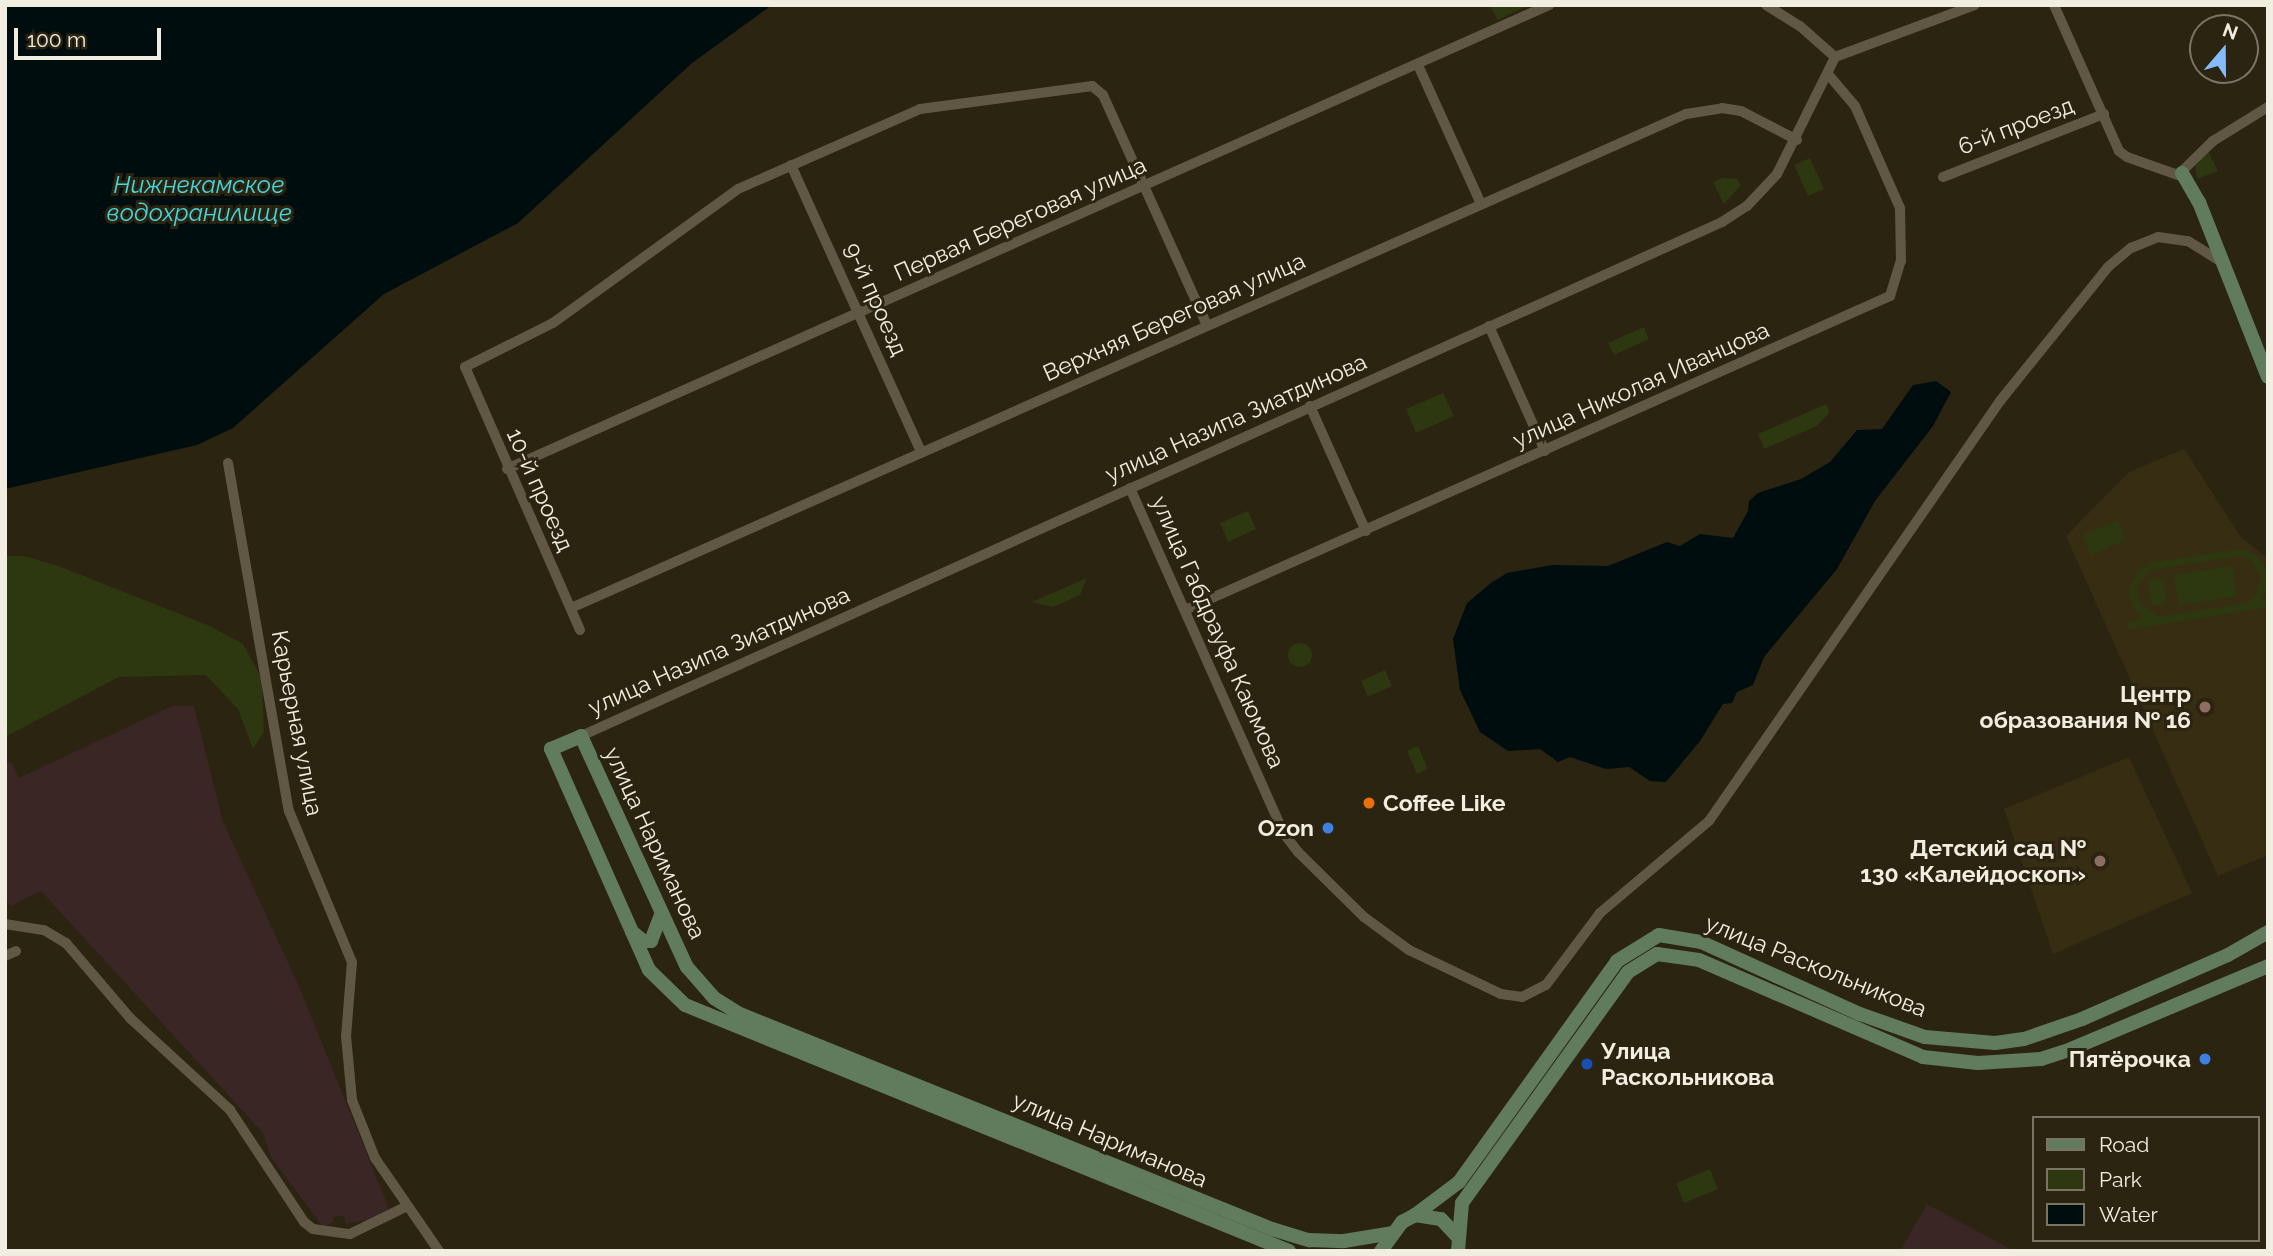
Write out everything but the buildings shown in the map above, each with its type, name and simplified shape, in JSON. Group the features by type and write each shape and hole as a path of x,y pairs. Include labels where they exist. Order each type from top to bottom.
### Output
{"street":[{"name":"Первая Береговая улица","path":"507,469 1549,5"},
{"path":"1766,5 1804,29 1835,57 1975,5"},
{"path":"2054,5 2119,151 2127,157 2172,175 2182,173 2213,141 2268,107"},
{"name":"улица Назипа Зиатдинова","path":"581,736 1732,216 1766,188 1797,139 1835,57"},
{"path":"1418,65 1481,204"},
{"name":"улица Николая Иванцова","path":"1185,610 1890,296 1901,261 1900,208 1855,106 1828,74"},
{"path":"791,165 933,106 1084,85 1103,95 1206,325"},
{"name":"Верхняя Береговая улица","path":"571,608 1614,143 1704,109 1741,111 1797,139"},
{"name":"6-й проезд","path":"1943,177 2104,114"},
{"name":"9-й проезд","path":"791,165 921,452"},
{"name":"10-й проезд","path":"580,629 507,469 465,367 565,316 719,198 791,165"},
{"path":"2182,173 2199,202 2220,261 2268,377"},
{"name":"улица Габдрауфа Каюмова","path":"1130,488 1267,794 1298,852 1382,932 1421,957 1501,994 1522,997 1539,991 1600,913 1677,852 1709,821 2000,401 2108,267 2131,248 2158,237 2188,241 2220,261"},
{"path":"1489,326 1545,451"},
{"path":"1311,406 1366,531"},
{"name":"Карьерная улица","path":"228,463 289,811 352,962 352,1000 346,1036 352,1100 375,1158 405,1207 439,1251"},
{"name":"улица Нариманова","path":"1289,1251 715,1020 685,1005 649,970 551,749 581,736 660,917 687,967 705,988 750,1020 1272,1229 1309,1240 1332,1241 1393,1233"},
{"path":"629,928 642,941 651,941 660,917"},
{"path":"5,924 44,930 66,943 130,1018 230,1110 304,1223 337,1236 405,1207"},
{"name":"улица Раскольникова","path":"1393,1233 1459,1182 1616,961 1659,935 1701,942 1906,1030 1947,1041 1995,1043 2024,1039 2082,1019 2266,934"},
{"path":"5,956 16,951"},
{"name":"улица Раскольникова","path":"1458,1244 1458,1214 1474,1187 1628,972 1657,954 1699,960 1897,1048 1966,1063 2051,1056 2268,966"},
{"path":"1415,1215 1441,1219 1458,1244"},
{"path":"1381,1251 1393,1233"}],"shaded area":[{"name":"Центр образования № 16","path":"2184,449 2241,537 2268,559 2268,855 2218,876 2066,536 2129,472"},
{"path":"172,706 194,706 223,822 297,982 386,1201 388,1210 375,1218 346,1224 344,1216 333,1217 333,1222 323,1227 271,1157 263,1133 41,891 10,906 5,898 5,762 12,763 19,778"},
{"name":"Детский сад № 130 «Калейдоскоп»","path":"2129,757 2192,893 2053,954 2004,809"},
{"path":"1927,1204 2014,1251 1900,1251"}],"green space":[{"path":"1489,5 1495,6 1529,5 1498,20"},
{"path":"2208,151 2218,171 2197,179 2195,166"},
{"path":"1810,158 1824,189 1808,196 1794,165"},
{"path":"1723,178 1737,179 1741,185 1724,204 1713,182"},
{"path":"1644,327 1649,339 1614,355 1608,343"},
{"path":"1443,393 1454,416 1416,433 1406,409"},
{"path":"1826,404 1830,412 1817,426 1764,449 1758,434"},
{"path":"1248,511 1256,529 1228,542 1220,523"},
{"path":"2118,520 2126,540 2091,555 2082,535"},
{"path":"2242,549 2256,555 2266,568 2268,586 2261,600 2268,600 2268,607 2128,630 2127,622 2143,619 2132,606 2129,590 2140,569 2153,562","holes":["2240,556 2252,561 2261,577 2256,595 2246,603 2159,617 2139,603 2137,585 2150,570"]},
{"path":"5,556 25,556 61,567 210,626 243,644 262,679 264,732 253,749 238,709 206,675 119,677 5,737"},
{"path":"2232,566 2237,596 2179,605 2174,575"},
{"path":"1087,578 1080,595 1053,607 1032,602"},
{"path":"2163,578 2167,604 2152,606 2148,580"},
{"path":"1300,643 1311,650 1312,655 1305,666 1300,667 1289,660 1288,655 1295,644"},
{"path":"1385,670 1392,686 1368,697 1361,681"},
{"path":"1418,746 1428,769 1417,774 1407,751"},
{"path":"1710,1169 1718,1189 1684,1203 1676,1183"}],"water":[{"name":"Нижнекамское водохранилище","path":"5,5 772,5 692,63 518,223 384,294 233,428 197,445 5,489"},
{"path":"1936,381 1951,392 1933,426 1875,501 1837,569 1764,657 1753,685 1737,692 1732,703 1723,704 1700,741 1666,782 1650,781 1629,767 1606,769 1570,757 1558,762 1540,749 1508,751 1480,732 1460,690 1453,639 1467,603 1491,583 1507,573 1552,565 1608,566 1667,542 1680,546 1700,534 1733,538 1748,511 1749,501 1758,493 1801,479 1830,462 1857,430 1882,429 1913,385"}],"place":[{"name":"Центр образования № 16","path":"2205,707"},
{"name":"Coffee Like","path":"1369,803"},
{"name":"Ozon","path":"1328,828"},
{"name":"Детский сад № 130 «Калейдоскоп»","path":"2100,861"},
{"name":"Пятёрочка","path":"2205,1059"},
{"name":"Улица Раскольникова","path":"1587,1064"}]}
